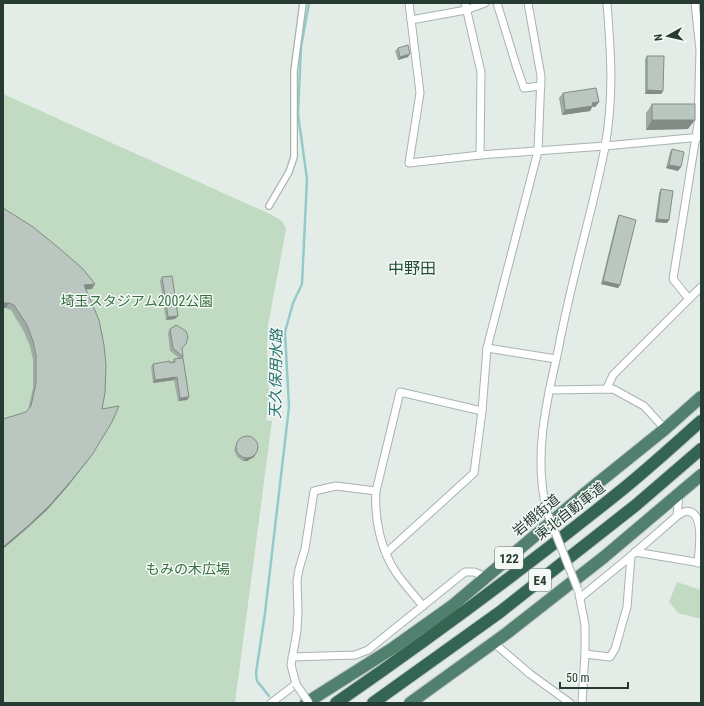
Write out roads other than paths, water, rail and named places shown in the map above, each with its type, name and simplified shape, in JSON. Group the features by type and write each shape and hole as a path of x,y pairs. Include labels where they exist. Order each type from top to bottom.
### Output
{"highway":[{"name":"岩槻街道","path":"307,703 393,648 452,606 583,495 665,430 701,397"},
{"name":"東北自動車道","path":"336,703 489,594 624,488 701,421"},
{"name":"E4","path":"373,703 500,612 636,505 701,449"},
{"path":"410,703 494,643 604,557 701,475"}],"street":[{"path":"269,206 289,172 294,157 294,71 303,3"},
{"path":"409,3 420,93 408,162 698,137"},
{"path":"411,20 466,6 485,3"},
{"path":"497,3 524,88 541,86"},
{"path":"386,553 474,473 482,411 487,348 538,151 541,76 528,3"},
{"path":"582,703 585,625 581,597 546,512 540,480 540,459 543,422 549,390 572,285 597,187 605,146 612,91 612,63 607,3"},
{"path":"689,299 673,279 698,137 700,50 695,3"},
{"path":"466,6 481,72 480,155"},
{"path":"607,388 613,375 701,287"},
{"path":"487,348 556,359"},
{"path":"549,390 613,389 644,406 665,430"},
{"path":"423,606 396,573 386,553 378,524 375,505 376,491 400,392 482,411"},
{"path":"307,703 293,677 292,657 297,631 298,569 305,549 314,491 336,486 376,491"},
{"path":"677,516 679,495"},
{"path":"581,597 677,516 688,511 694,513 698,518 701,530 700,563 633,554"},
{"path":"585,654 610,657 615,649 627,606 633,554"},
{"path":"292,657 355,655 368,650 465,572 474,572 486,577"},
{"path":"494,643 530,674 570,703"},
{"path":"364,651 374,660"},
{"path":"271,703 296,684"}],"waterway":[{"name":"天久保用水路","path":"269,696 257,681 256,673 265,613 289,407 285,332 293,303 302,284 307,179 298,114 301,47 309,3"}],"district":[{"name":"中野田","path":"412,268"}],"park label":[{"name":"埼玉スタジアム2002公園","path":"137,301"},
{"name":"もみの木広場","path":"188,569"}]}
